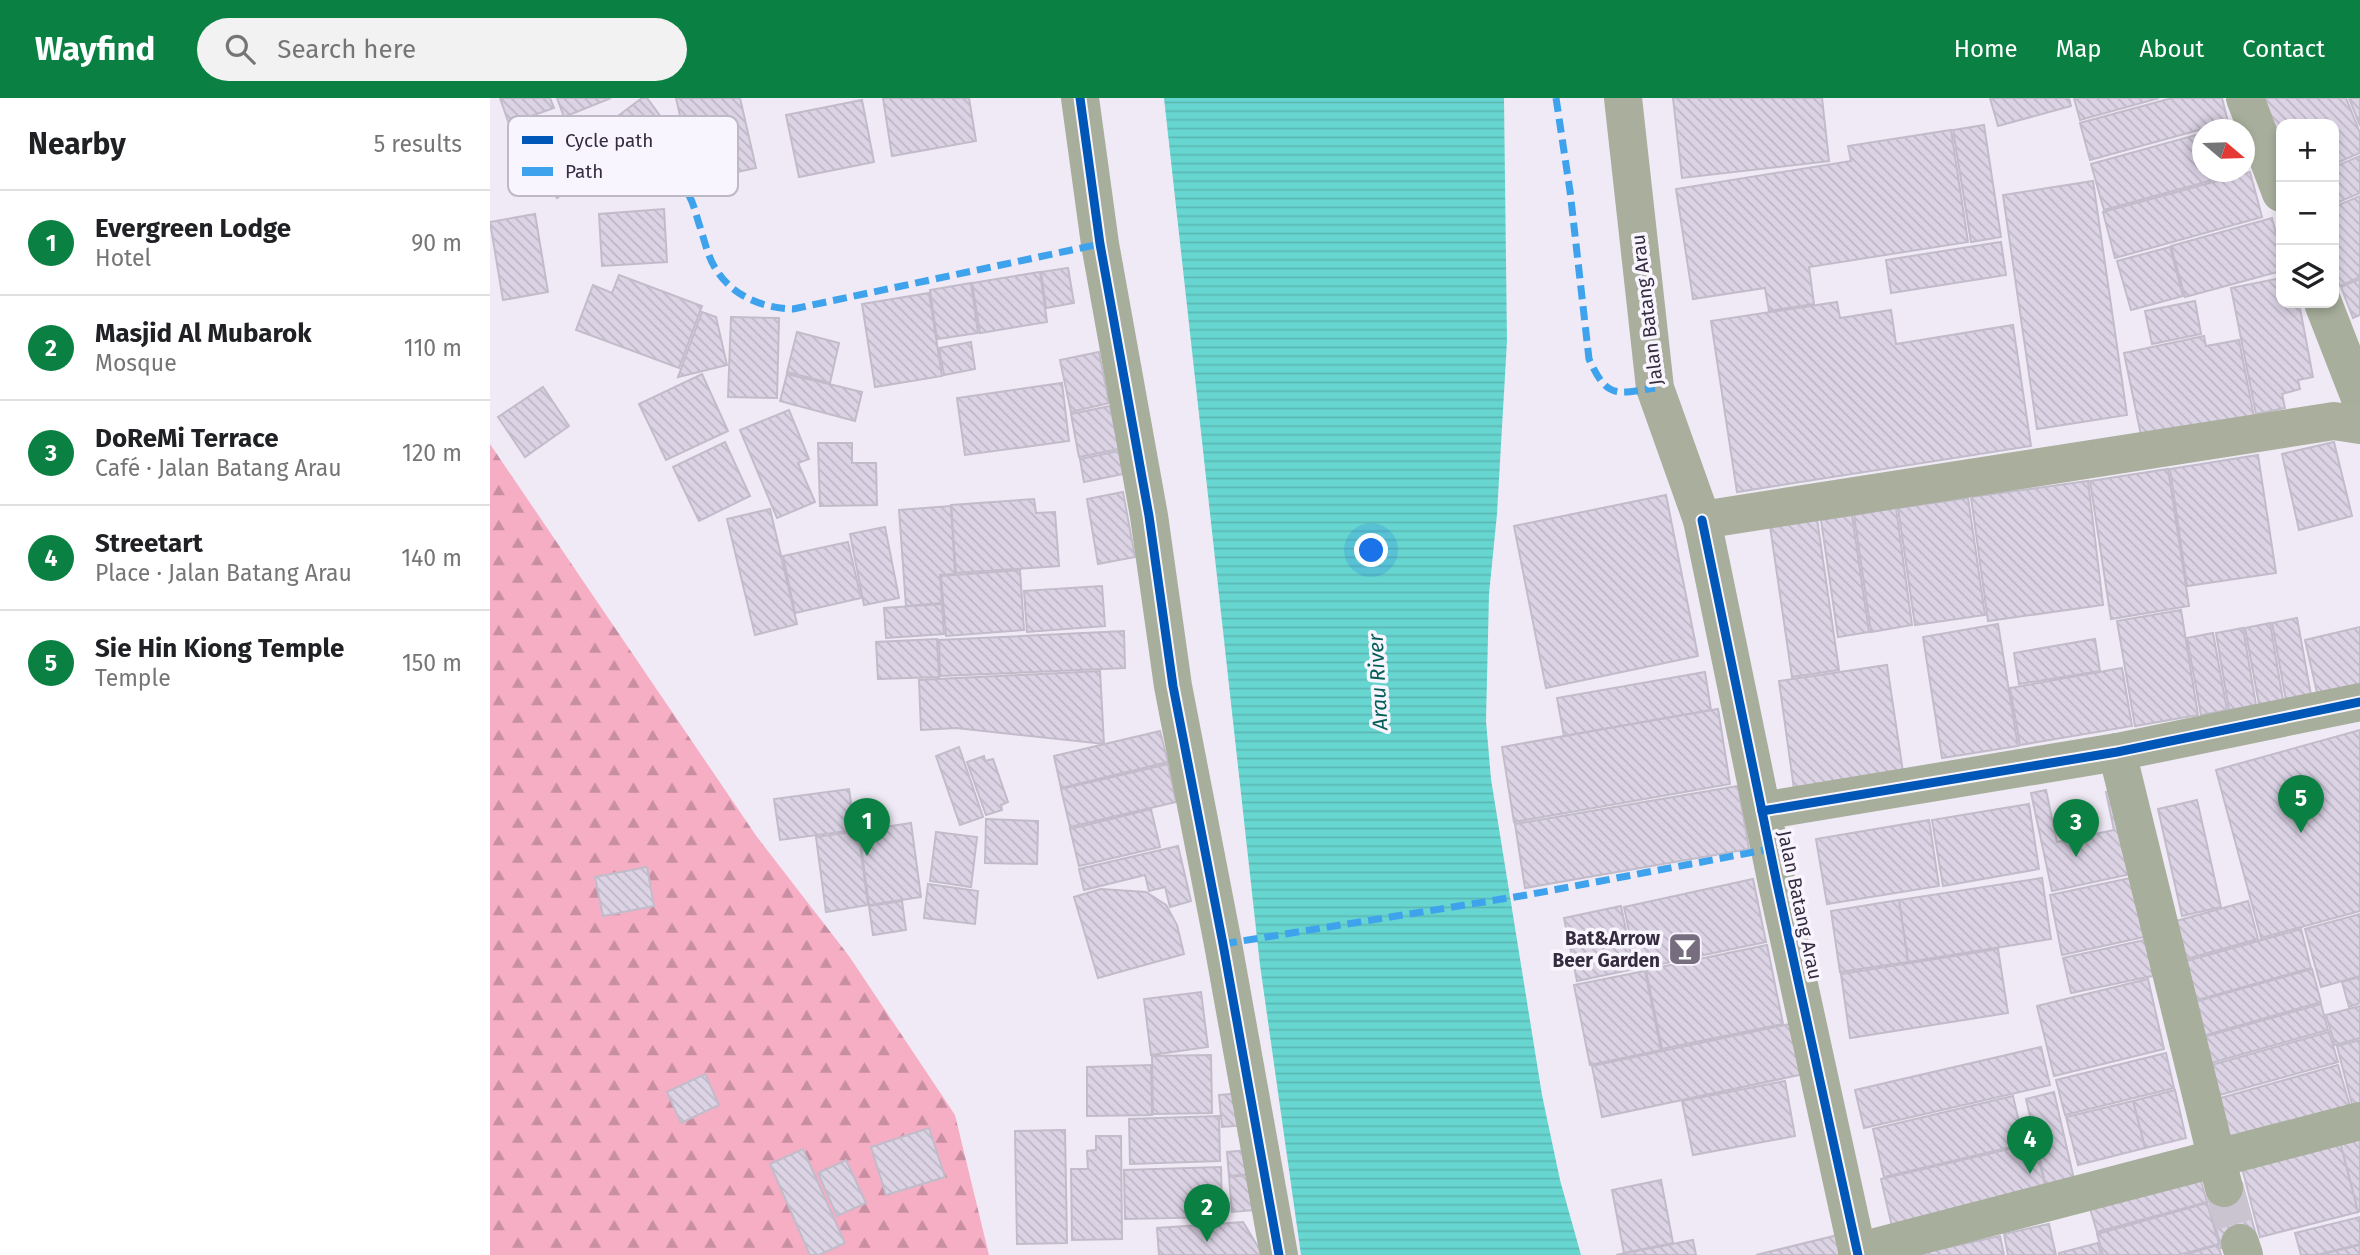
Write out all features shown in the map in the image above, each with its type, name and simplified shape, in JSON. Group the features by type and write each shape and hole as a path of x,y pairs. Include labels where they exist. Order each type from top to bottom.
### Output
{"main road":[{"name":"Jalan Batang Arau","path":"1623,98 1655,388 1702,520"},
{"path":"1702,520 2334,421 2360,425"}],"street":[{"path":"1080,98 1100,244 1149,516 1173,685 1279,1255"},
{"path":"2245,98 2277,182"},
{"path":"2325,308 2360,398"},
{"name":"Jalan Batang Arau","path":"1702,520 1857,1254"},
{"path":"1762,811 2117,752 2360,702"},
{"path":"2117,752 2220,1173"},
{"path":"1857,1254 2220,1173 2360,1121"}],"green space":[{"path":"490,444 757,837 849,956 955,1115 989,1255 490,1255"}],"water":[{"name":"Arau River","path":"1164,98 1504,98 1507,341 1497,514 1489,594 1486,721 1491,779 1542,1095 1560,1180 1581,1255 1301,1255 1260,965"}],"building":[{"path":"500,98 550,98 554,108 532,116 508,116 508,121"},
{"path":"557,98 611,98 566,116 564,116"},
{"path":"642,98 647,98 660,116 618,116"},
{"path":"676,98 740,98 756,168 738,172 738,116 680,116"},
{"path":"883,98 969,98 976,141 892,156"},
{"path":"1673,98 1822,98 1829,161 1682,178"},
{"path":"1990,98 2069,98 2071,106 1998,126"},
{"path":"2074,98 2159,98 2080,120"},
{"path":"2172,98 2222,98 2227,119 2192,119 2192,132 2090,160 2080,123"},
{"path":"2260,98 2346,98 2360,133 2360,153 2339,162 2339,119 2276,119 2276,136"},
{"path":"2349,98 2360,98 2360,126"},
{"path":"862,100 874,162 799,177 786,115"},
{"path":"1984,125 2001,237 1971,242 1953,130"},
{"path":"1951,130 1968,242 1809,267 1814,304 1769,311 1765,288 1693,299 1676,189 1851,161 1848,146"},
{"path":"2192,136 2192,182 2206,182 2104,210 2091,164"},
{"path":"2360,156 2360,193 2339,202 2339,182 2339,165"},
{"path":"2093,181 2127,415 2037,429 2003,195"},
{"path":"2213,182 2253,182 2262,217 2115,258 2103,212"},
{"path":"2360,196 2360,277 2340,286 2339,284 2339,205"},
{"path":"664,209 667,262 602,266 599,214"},
{"path":"535,214 548,292 503,300 490,222"},
{"path":"2272,218 2276,234 2276,272 2185,297 2171,246"},
{"path":"2001,242 2006,275 1891,293 1886,260"},
{"path":"2170,247 2183,296 2131,310 2117,261"},
{"path":"1068,268 1074,303 1046,308 1041,272"},
{"path":"1040,272 1047,322 980,333 972,283"},
{"path":"619,275 702,306 679,368 576,330 593,285 612,293"},
{"path":"2276,279 2276,308 2300,308 2313,377 2298,380 2300,389 2282,394 2285,408 2256,414 2231,288"},
{"path":"2360,279 2360,315 2353,318 2341,287"},
{"path":"971,283 978,333 937,339 930,290"},
{"path":"929,293 942,376 875,387 862,304"},
{"path":"2195,301 2201,334 2152,344 2145,311"},
{"path":"1837,302 1840,318 1891,310 1896,344 2013,325 2031,446 1737,492 1711,321"},
{"path":"702,312 716,317 727,365 678,377"},
{"path":"731,317 779,318 777,398 728,397"},
{"path":"797,332 839,343 830,383 787,372"},
{"path":"2204,336 2206,346 2239,340 2254,417 2142,440 2124,353"},
{"path":"971,342 975,369 944,375 939,348"},
{"path":"1099,352 1109,403 1071,412 1060,360"},
{"path":"702,374 728,431 666,460 639,404"},
{"path":"787,374 862,392 855,421 780,401"},
{"path":"1062,383 1069,441 965,455 957,398"},
{"path":"543,387 569,426 525,457 498,417"},
{"path":"1110,406 1119,449 1079,457 1071,414"},
{"path":"789,410 809,459 798,463 815,502 777,518 740,430"},
{"path":"725,442 750,496 699,521 673,467"},
{"path":"2334,442 2352,516 2299,530 2282,454"},
{"path":"818,443 852,443 852,463 876,463 877,505 820,506"},
{"path":"1119,451 1123,474 1084,482 1080,459"},
{"path":"2258,455 2276,573 2187,586 2170,469"},
{"path":"2168,469 2189,606 2111,619 2090,481"},
{"path":"2088,481 2103,605 1988,621 1971,497"},
{"path":"1123,492 1135,557 1098,564 1087,499"},
{"path":"1666,495 1698,656 1546,688 1514,526"},
{"path":"1968,498 1985,615 1915,625 1898,508"},
{"path":"1034,499 1036,513 1055,512 1059,566 956,573 951,505"},
{"path":"951,506 955,574 940,575 942,603 906,606 899,510"},
{"path":"1896,508 1912,625 1871,632 1854,515"},
{"path":"770,509 797,624 755,635 727,519"},
{"path":"1852,515 1869,632 1838,637 1821,520"},
{"path":"1817,519 1839,670 1792,677 1770,526"},
{"path":"885,527 899,598 864,605 850,534"},
{"path":"848,542 861,598 795,613 783,556"},
{"path":"1020,570 1024,630 946,636 941,576"},
{"path":"1102,586 1105,626 1027,632 1024,591"},
{"path":"942,604 944,634 886,638 884,608"},
{"path":"2181,610 2198,715 2135,726 2117,621"},
{"path":"2297,618 2311,695 2286,700 2272,623"},
{"path":"2270,623 2283,700 2259,704 2245,628"},
{"path":"1998,624 2018,746 1942,758 1923,637"},
{"path":"2360,627 2360,687 2318,697 2305,640"},
{"path":"2243,628 2256,705 2229,710 2216,633"},
{"path":"1124,631 1125,668 940,676 939,640"},
{"path":"2213,633 2227,710 2201,715 2187,638"},
{"path":"937,639 939,677 878,679 876,642"},
{"path":"2095,639 2100,671 2019,684 2014,653"},
{"path":"1887,665 1903,772 1794,789 1779,681"},
{"path":"2122,668 2132,726 2020,745 2010,688"},
{"path":"1100,671 1104,744 956,728 921,730 919,680"},
{"path":"1705,672 1711,710 1564,736 1557,698"},
{"path":"1718,709 1730,784 1514,822 1502,747"},
{"path":"2360,730 2360,911 2261,938 2216,770"},
{"path":"1160,731 1168,762 1061,788 1054,756"},
{"path":"959,747 983,817 960,825 936,756"},
{"path":"984,756 985,761 993,759 1008,802 1001,805 1002,810 986,815 967,762"},
{"path":"1168,764 1176,802 1070,827 1061,789"},
{"path":"1738,786 1749,849 1525,888 1515,824"},
{"path":"849,789 855,830 780,840 774,799"},
{"path":"2123,789 2140,872 2052,891 2031,793 2046,790 2057,842 2114,830 2106,792"},
{"path":"2197,800 2221,907 2182,916 2158,809"},
{"path":"2029,804 2039,869 1943,886 1932,820"},
{"path":"1151,809 1160,847 1079,866 1070,829"},
{"path":"986,819 1038,821 1037,864 985,863"},
{"path":"1929,820 1939,886 1827,904 1816,839"},
{"path":"911,823 921,897 869,905 859,831"},
{"path":"858,831 868,905 826,912 816,837"},
{"path":"936,832 977,837 971,887 930,881"},
{"path":"1178,846 1191,901 1170,907 1165,887 1149,891 1145,875 1084,890 1079,869"},
{"path":"647,867 654,906 603,916 595,877"},
{"path":"2140,876 2153,935 2062,955 2050,895"},
{"path":"2042,878 2051,939 1908,962 1899,900"},
{"path":"1753,879 1766,942 1637,969 1624,907"},
{"path":"928,884 978,891 975,924 924,918"},
{"path":"1101,889 1146,892 1166,905 1177,925 1184,954 1098,978 1074,897"},
{"path":"1899,900 1908,962 1840,972 1831,911"},
{"path":"902,901 906,930 873,935 869,906"},
{"path":"2248,901 2258,939 2179,961 2169,923"},
{"path":"1621,906 1634,969 1577,981 1564,918"},
{"path":"2360,914 2360,976 2321,987 2305,929"},
{"path":"2301,929 2311,968 2190,1002 2179,963"},
{"path":"2154,938 2162,974 2071,993 2063,958"},
{"path":"1767,945 1783,1024 1662,1049 1646,970"},
{"path":"1998,949 2008,1013 1850,1038 1841,974"},
{"path":"2312,969 2321,1002 2199,1037 2191,1003"},
{"path":"1645,971 1661,1050 1590,1065 1574,985"},
{"path":"2360,977 2360,1003 2349,1007 2342,982"},
{"path":"2148,979 2164,1049 2054,1076 2037,1006"},
{"path":"1201,992 1208,1047 1151,1055 1144,999"},
{"path":"2321,1004 2328,1030 2207,1064 2200,1038"},
{"path":"2360,1006 2360,1038 2335,1045 2326,1015"},
{"path":"1794,1023 1804,1074 1602,1117 1592,1066"},
{"path":"2329,1032 2338,1062 2216,1096 2208,1066"},
{"path":"2360,1040 2360,1111 2354,1112 2337,1046"},
{"path":"2041,1047 2050,1085 1864,1128 1855,1090"},
{"path":"2166,1053 2174,1088 2065,1115 2056,1080"},
{"path":"1211,1055 1212,1113 1153,1114 1152,1056"},
{"path":"1151,1065 1152,1115 1087,1116 1087,1067"},
{"path":"2338,1065 2351,1110 2229,1144 2217,1099"},
{"path":"705,1074 719,1105 681,1123 667,1092"},
{"path":"1785,1081 1795,1136 1693,1155 1682,1101"},
{"path":"2175,1090 2186,1138 2145,1148 2133,1101"},
{"path":"2054,1092 2076,1188 2048,1195 2026,1099"},
{"path":"1244,1093 1247,1125 1222,1127 1219,1095"},
{"path":"2013,1096 2024,1144 1884,1177 1873,1129"},
{"path":"2133,1101 2145,1148 2078,1165 2066,1117"},
{"path":"1219,1116 1220,1161 1130,1164 1129,1119"},
{"path":"929,1128 945,1177 886,1195 871,1147"},
{"path":"1065,1130 1067,1243 1017,1244 1015,1131"},
{"path":"1096,1136 1121,1136 1122,1239 1072,1240 1071,1169 1088,1169 1087,1151 1096,1150"},
{"path":"2360,1137 2360,1211 2358,1212 2340,1142"},
{"path":"2340,1142 2358,1212 2260,1237 2242,1168"},
{"path":"2035,1143 2047,1194 1893,1231 1881,1179"},
{"path":"803,1149 845,1243 819,1255 810,1255 770,1164"},
{"path":"1249,1150 1251,1174 1229,1176 1227,1152"},
{"path":"846,1160 866,1203 837,1216 818,1173"},
{"path":"1221,1167 1222,1217 1125,1219 1124,1170"},
{"path":"2199,1174 2207,1202 2097,1232 2089,1205"},
{"path":"1251,1175 1254,1210 1232,1212 1229,1177"},
{"path":"1661,1180 1673,1243 1624,1253 1612,1190"},
{"path":"2242,1183 2257,1239 2221,1248 2207,1193"},
{"path":"2207,1203 2219,1244 2178,1255 2103,1255 2097,1234"},
{"path":"2360,1217 2360,1244 2317,1255 2301,1255 2295,1233"},
{"path":"1243,1222 1263,1255 1159,1255 1157,1228"},
{"path":"2049,1224 2056,1255 2008,1255 2004,1234"},
{"path":"1842,1234 1847,1255 1756,1255"},
{"path":"2000,1236 2004,1255 1913,1255"},
{"path":"1693,1240 1696,1255 1616,1255"},
{"path":"2098,1243 2101,1255 2059,1255 2059,1253"},
{"path":"2218,1245 2221,1255 2184,1255"},
{"path":"2360,1245 2360,1255 2319,1255"}],"tunnel":[{"path":"2224,1188 2240,1243"}],"marked path":[{"path":"1556,98 1570,191 1589,359 1601,381 1614,391 1631,392 1655,388"},
{"path":"689,196 709,256 721,276 748,298 781,308 793,309 1100,244"},
{"path":"1223,944 1527,895 1770,849"}],"cycle path":[{"path":"1080,98 1100,244 1149,516 1173,686 1279,1255"},
{"path":"1702,520 1777,884 1858,1255"},
{"path":"1762,811 2117,752 2360,702"}],"place":[{"name":"Sie Hin Kiong Temple","path":"2301,833"},
{"name":"Evergreen Lodge","path":"867,856"},
{"name":"DoReMi Terrace","path":"2076,857"},
{"name":"Bat&Arrow Beer Garden","path":"1685,949"},
{"name":"Streetart","path":"2030,1174"},
{"name":"Masjid Al Mubarok","path":"1207,1242"}]}
